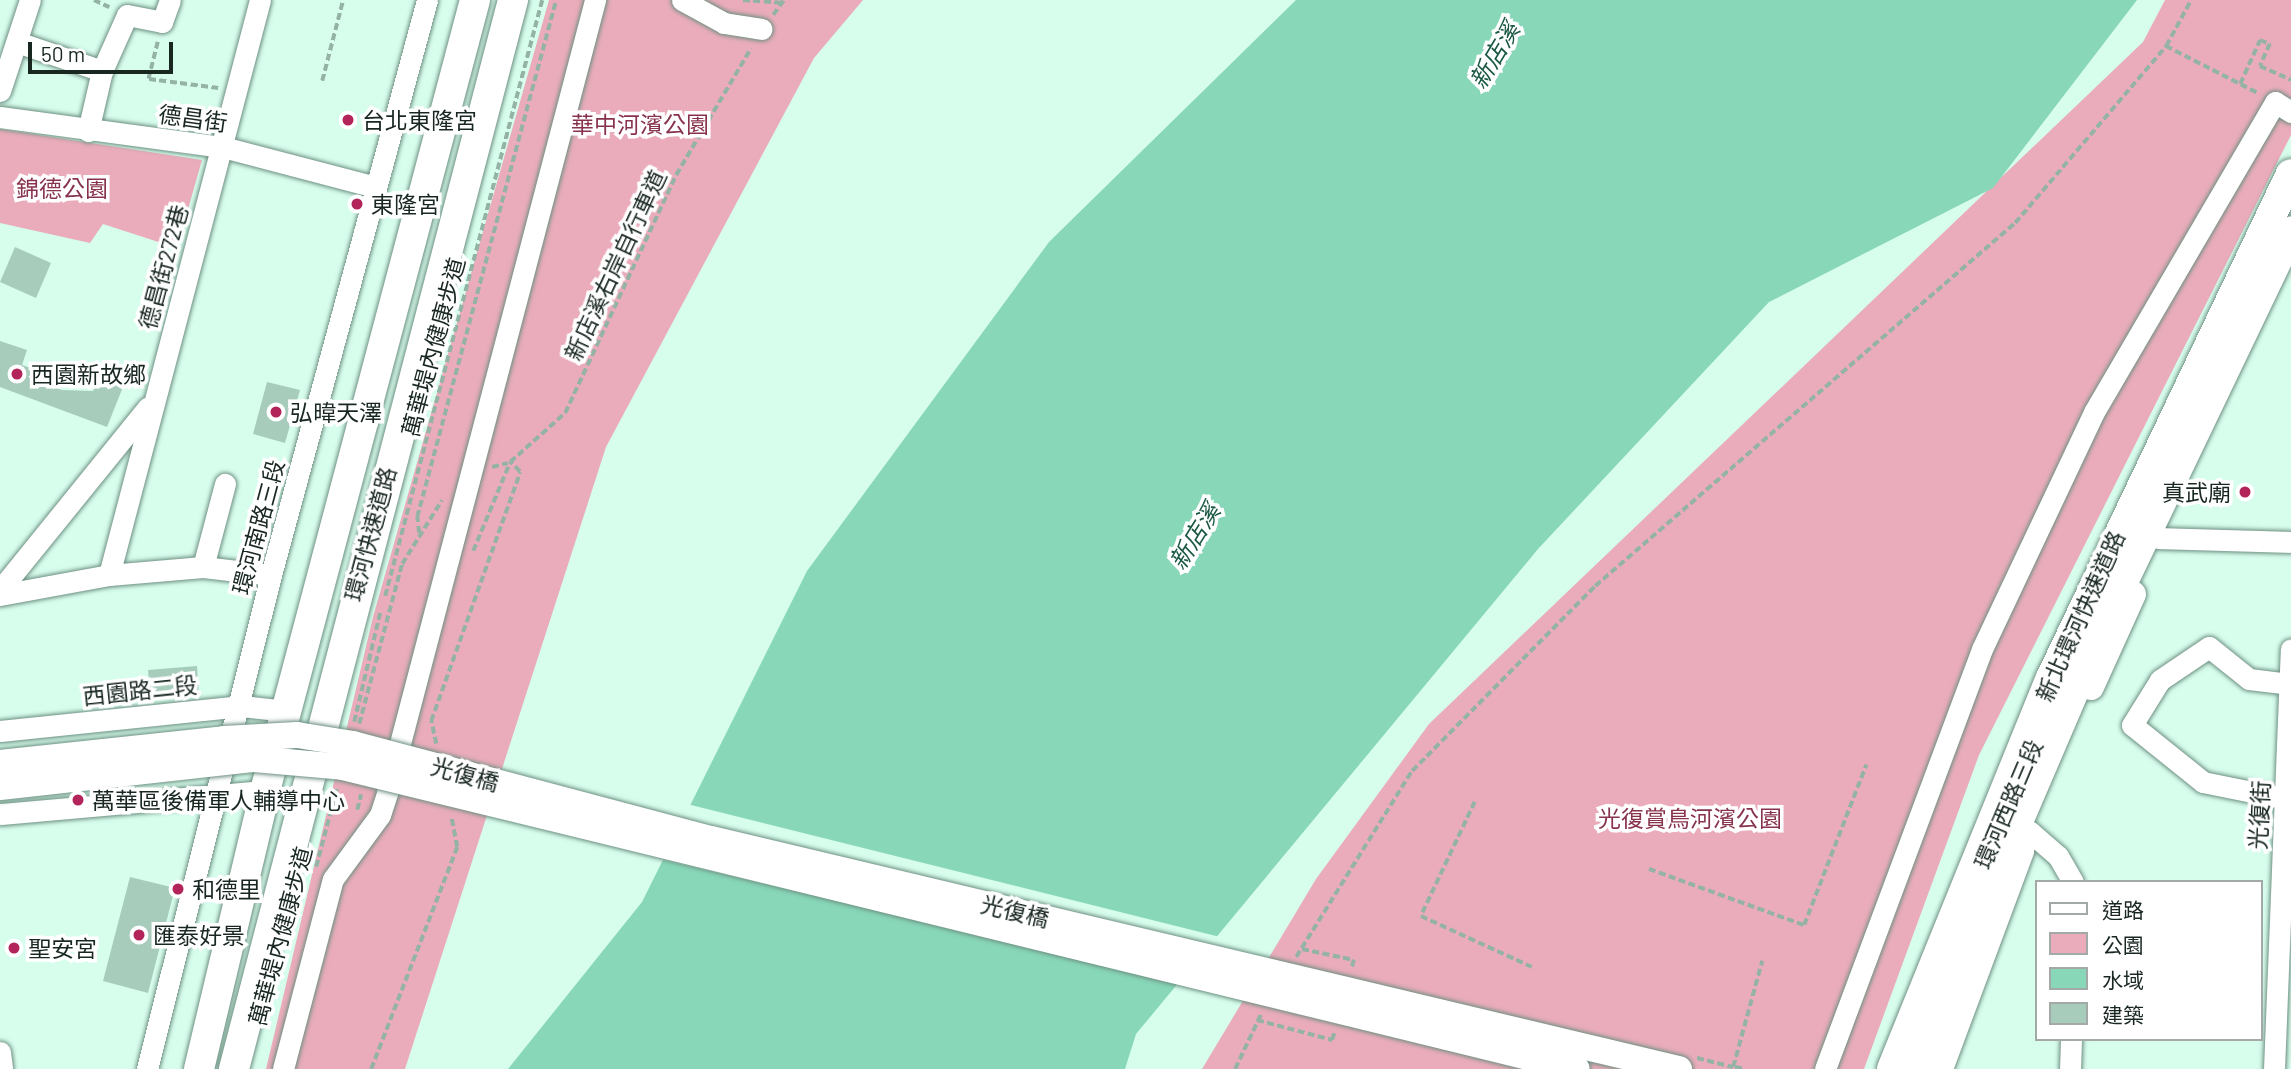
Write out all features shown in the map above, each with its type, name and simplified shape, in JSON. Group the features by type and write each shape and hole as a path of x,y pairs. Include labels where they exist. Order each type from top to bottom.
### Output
{"highway":[{"name":"環河快速道路","path":"199,1069 265,791 293,735 475,0"},
{"name":"環河快速道路","path":"234,1069 355,590 513,0"},
{"name":"新北環河快速道路","path":"1892,1069 2050,678 2291,174"},
{"name":"新北環河快速道路","path":"1923,1069 1984,901 2100,630 2291,231"},
{"path":"211,1069 278,816 355,590"}],"main road":[{"name":"環河西路三段","path":"1899,1069 2103,584 2291,202"},
{"name":"環河西路三段","path":"1940,1069 2029,831 2158,538 2291,262"},
{"path":"0,763 293,735 349,748"},
{"path":"0,787 293,735"},
{"name":"光復橋","path":"349,748 1577,1069"},
{"name":"光復橋","path":"349,748 725,842 1679,1069"}],"street":[{"path":"0,92 30,0"},
{"path":"89,131 102,71 127,15 162,22 170,0"},
{"name":"德昌街272巷","path":"109,575 260,0"},
{"name":"環河南路三段","path":"147,1069 221,793 271,575 427,0"},
{"path":"283,1069 333,879 384,804 595,0"},
{"path":"682,0 724,23 762,29"},
{"path":"17,42 102,71"},
{"path":"1825,1069 1988,636 2094,412 2283,107"},
{"name":"德昌街","path":"0,117 223,147 376,187"},
{"path":"0,592 154,400"},
{"path":"203,567 225,484"},
{"path":"2158,538 2291,542"},
{"path":"0,592 109,575 203,567 271,575"},
{"path":"2287,799 2203,782 2132,725 2160,680 2209,647 2249,679 2289,684"},
{"name":"光復街","path":"2280,1065 2277,1000 2287,864 2291,649"},
{"name":"西園路二段","path":"0,731 242,706 293,735"},
{"path":"0,814 265,791"},
{"path":"2029,831 2057,856 2072,880"},
{"path":"2277,1000 2291,1026"},
{"path":"2070,1069 2071,1041"},
{"path":"0,1052 2,1069"}],"path":[{"path":"322,81 343,0"},
{"name":"萬華堤內健康步道","path":"313,880 542,0"},
{"path":"349,748 402,564 419,533 417,517 556,0"},
{"path":"743,0 783,1"},
{"path":"1289,969 1412,771 1595,586 2015,223 2166,46 2191,0"},
{"name":"新店溪右岸自行車道","path":"510,462 565,413 677,176 762,29 783,1"},
{"path":"162,22 149,79 237,90"},
{"path":"2240,84 2260,40 2270,44 2260,66 2291,80"},
{"path":"2166,46 2283,107"},
{"path":"1649,869 1804,925 1866,765"},
{"path":"176,808 197,806 198,781"},
{"path":"1475,802 1421,916 1532,967"},
{"path":"1742,1069 1733,1067 1762,961"},
{"path":"1235,1069 1263,1010"}],"green space":[{"name":"華中河濱公園","path":"549,0 863,0 814,58 606,447 405,1069 266,1069 373,617"},
{"name":"光復賞鳥河濱公園","path":"2165,0 2291,0 2291,135 1979,755 1864,1069 1202,1069 1316,879 1429,724 2143,42"},
{"name":"錦德公園","path":"0,129 202,160 177,248 103,224 90,243 0,223"}],"water":[{"name":"新店溪","path":"1296,0 2137,0 1993,188 1769,302 1538,549 1136,1034 1125,1069 508,1069 642,902 807,571 1049,242"}],"pier":[{"path":"687,804 1220,937 1182,983 660,859"}],"building":[{"path":"15,247 51,263 36,298 0,282"},
{"path":"0,341 27,350 22,365 36,370 33,378 62,390 93,391 99,377 123,387 107,427 0,387"},
{"name":"弘暐天澤","path":"267,382 300,390 285,443 253,434"},
{"path":"197,666 199,695 150,698 148,670"},
{"name":"匯泰好景","path":"130,877 175,888 148,993 103,981"}],"place":[{"name":"台北東隆宮","path":"348,120"},
{"name":"東隆宮","path":"357,204"},
{"name":"西園新故鄉","path":"17,374"},
{"name":"弘暐天澤","path":"276,412"},
{"name":"真武廟","path":"2245,492"},
{"name":"萬華區後備軍人輔導中心","path":"78,800"},
{"name":"和德里","path":"178,889"},
{"name":"匯泰好景","path":"139,935"},
{"name":"聖安宮","path":"14,948"}]}
